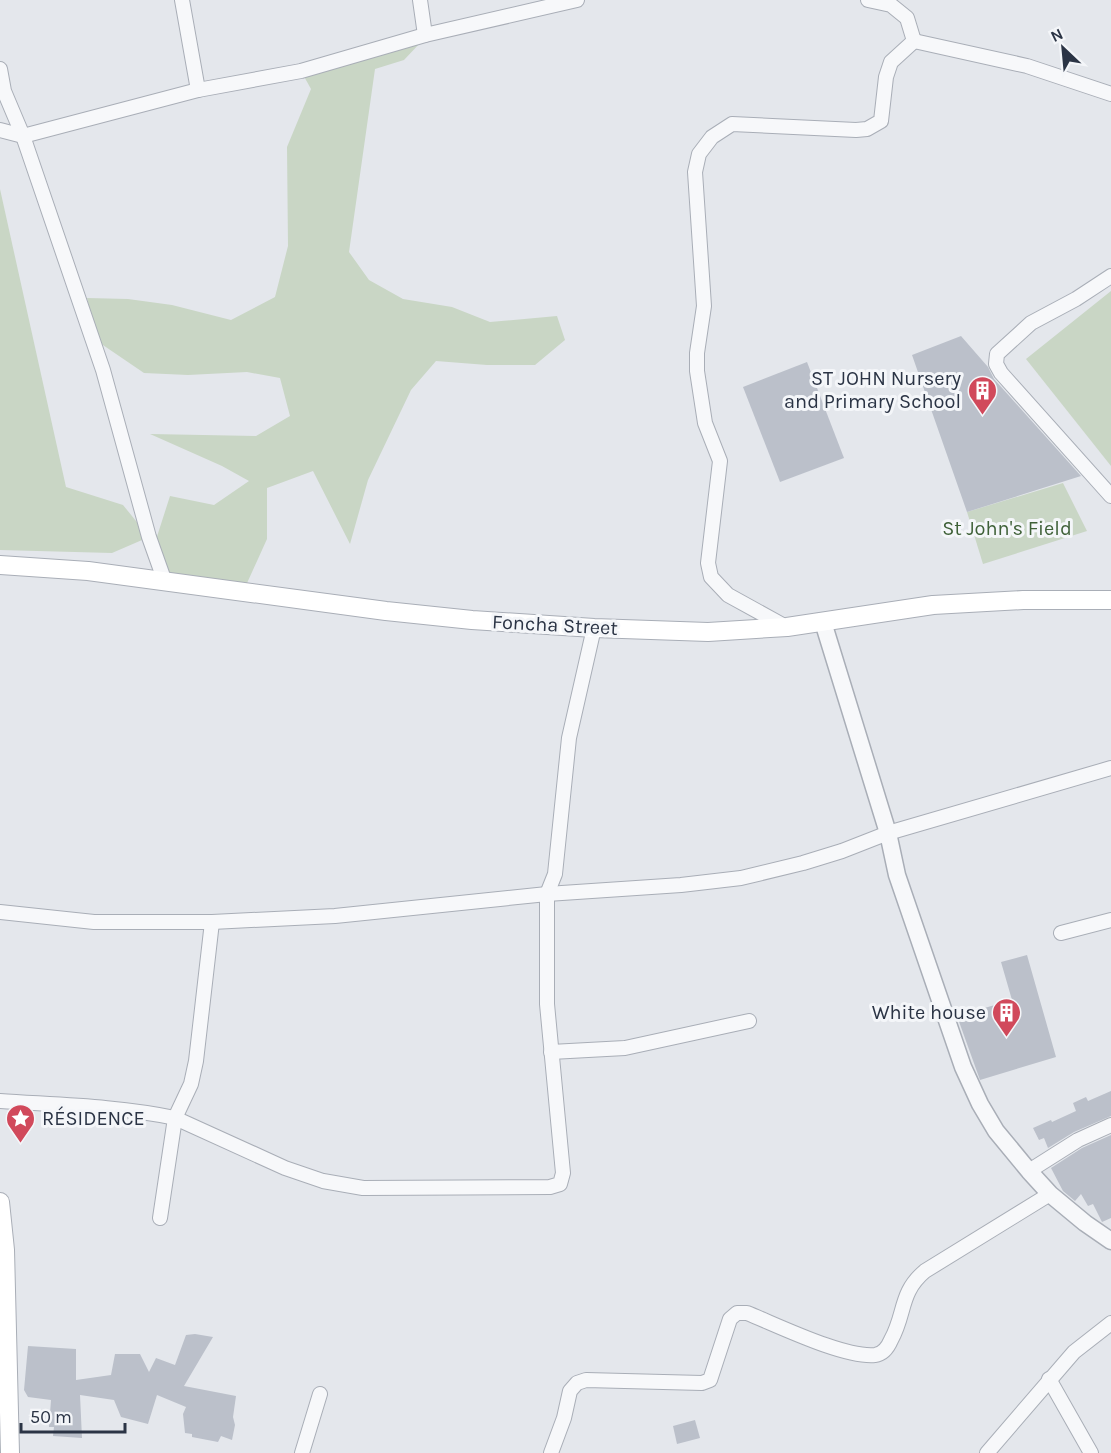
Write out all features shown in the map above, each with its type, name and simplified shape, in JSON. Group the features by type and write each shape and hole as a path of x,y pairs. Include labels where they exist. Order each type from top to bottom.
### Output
{"main road":[{"name":"Foncha Street","path":"0,565 88,571 472,620 708,632 786,627 933,605 1023,600 1111,600"},
{"path":"0,1202 5,1250 4,1428 10,1453"}],"street":[{"path":"182,0 198,90"},
{"path":"420,0 425,35"},
{"path":"0,130 23,136 198,90 301,71 425,35 576,0"},
{"path":"868,0 891,5 907,18 914,41"},
{"path":"914,41 1027,66 1111,94"},
{"path":"786,627 728,596 711,577 708,563 720,461 705,423 697,371 697,353 704,306 695,172 699,154 712,137 732,124 856,130 867,129 881,121 886,77 891,62 914,41"},
{"path":"0,69 4,91 23,136 104,370 148,537 165,582"},
{"path":"1111,276 1076,299 1031,323 997,354 996,364 1001,373 1111,496"},
{"path":"823,622 888,833 897,874 963,1067 996,1131 1029,1171 1050,1194 1108,1235"},
{"path":"0,1101 146,1113 175,1118 285,1168 323,1181 363,1188 560,1184 563,1173 547,1004 547,894 555,874 569,738 594,628"},
{"path":"0,912 94,922 212,922 335,916 547,894 681,885 741,878 832,854 888,833 1111,768"},
{"path":"1061,933 1111,920"},
{"path":"160,1218 175,1118 191,1084 196,1061 212,922"},
{"path":"551,1052 625,1048 750,1021"},
{"path":"1029,1171 1078,1140 1111,1125"},
{"path":"551,1453 564,1419 570,1391 577,1383 586,1380 702,1383 710,1380 730,1319 737,1313 747,1313 833,1347 875,1355 885,1351 892,1339 907,1292 915,1280 925,1271 1050,1194"},
{"path":"987,1453 1074,1352 1111,1323"},
{"path":"1049,1379 1091,1453"},
{"path":"302,1453 320,1394"}],"green space":[{"path":"421,42 404,60 375,69 349,252 369,280 403,299 452,307 490,322 557,316 565,340 535,365 487,365 436,361 411,390 368,480 350,544 313,471 267,488 267,539 243,592 165,582 153,549 170,496 214,505 249,481 222,466 150,434 256,436 290,416 280,378 247,372 188,375 144,373 97,341 87,298 128,299 172,305 231,320 275,297 288,246 287,147 311,89 301,71"},
{"path":"0,189 66,487 123,505 149,537 112,553 0,550"},
{"path":"1111,291 1111,466 1026,359"},
{"name":"St John's Field","path":"1063,483 1087,531 983,564 967,512"}],"building":[{"name":"ST JOHN Nursery and Primary School","path":"961,336 988,367 994,379 1081,476 967,512 912,355"},
{"path":"807,362 844,458 780,482 743,387"},
{"name":"White house","path":"1027,955 1056,1057 980,1080 957,1016 1012,1000 1001,962"},
{"path":"1111,1091 1111,1116 1074,1132 1048,1148 1044,1138 1039,1140 1033,1128 1076,1111 1073,1103 1086,1097 1088,1101"},
{"path":"1111,1135 1111,1218 1102,1222 1093,1204 1088,1206 1081,1194 1075,1201 1063,1191 1051,1168 1082,1148"},
{"path":"186,1335 213,1337 184,1386 236,1396 232,1440 221,1436 218,1442 192,1437 192,1434 185,1433 183,1414 186,1407 157,1395 148,1424 121,1417 114,1400 80,1395 82,1438 53,1436 54,1427 49,1427 51,1400 28,1397 24,1390 28,1346 76,1349 76,1380 111,1375 115,1354 140,1354 149,1372 156,1358 175,1365"},
{"path":"695,1420 700,1438 677,1444 673,1426"}],"place":[{"name":"ST JOHN Nursery and Primary School","path":"982,416"},
{"name":"White house","path":"1007,1038"},
{"name":"RÉSIDENCE","path":"21,1144"}]}
